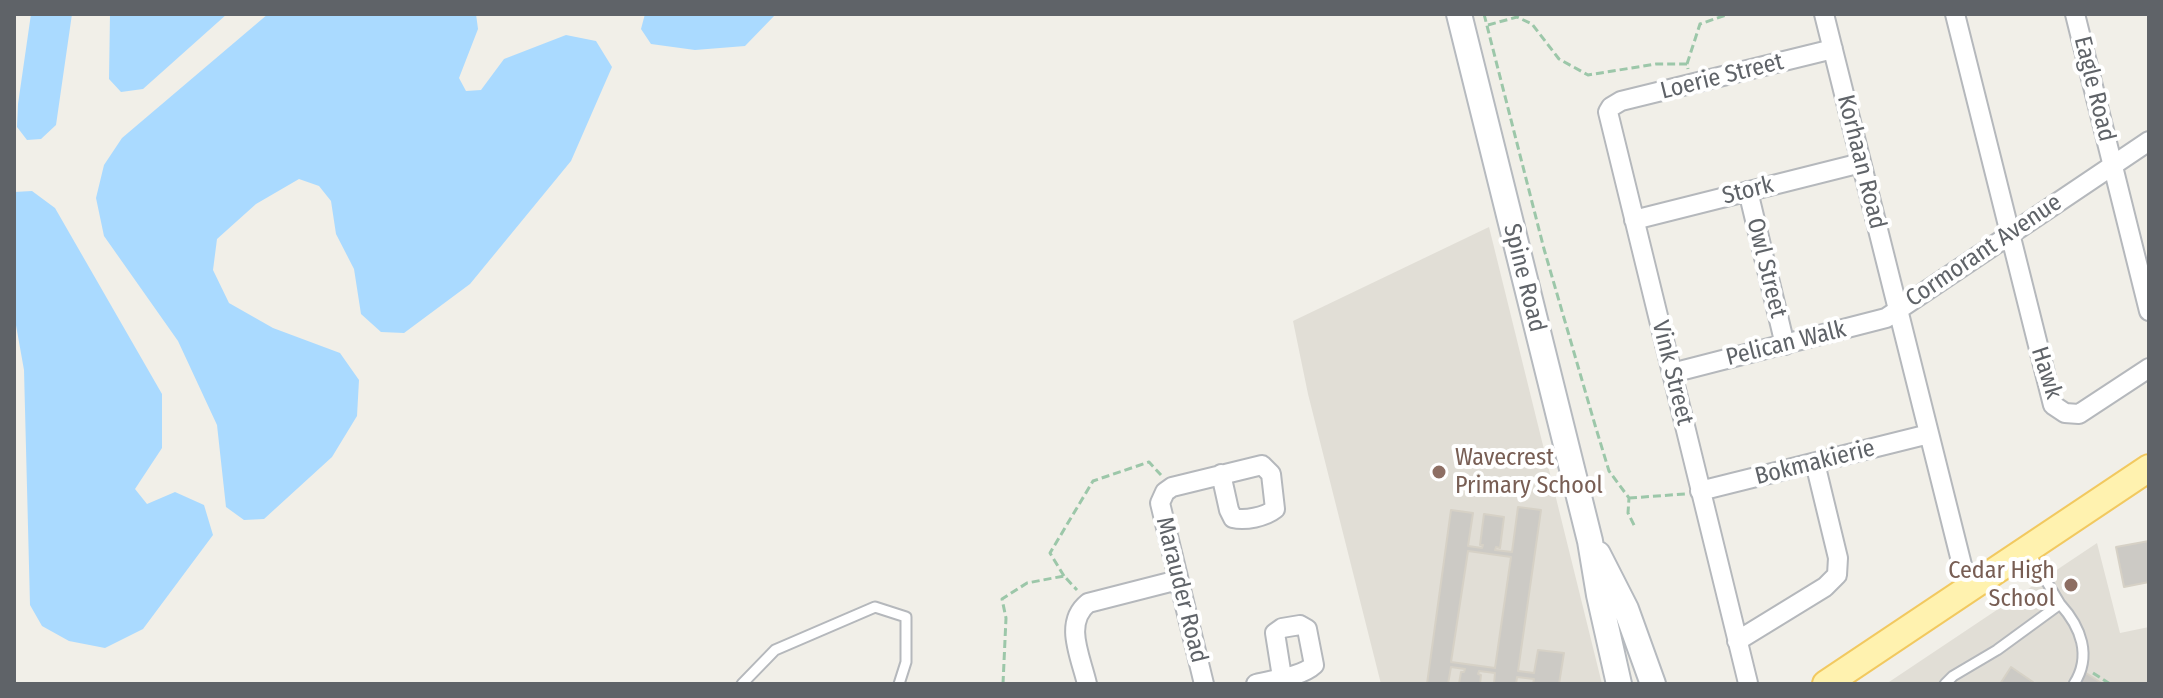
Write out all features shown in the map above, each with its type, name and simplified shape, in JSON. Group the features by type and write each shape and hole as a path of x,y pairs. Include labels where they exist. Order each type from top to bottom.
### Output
{"main road":[{"name":"Spine Road","path":"1459,14 1590,541 1619,684"},
{"path":"1826,684 2149,468"},
{"name":"Spine Road","path":"1590,541 1626,609 1653,684"}],"street":[{"name":"Korhaan Road","path":"1824,14 1898,309"},
{"path":"1955,14 2009,234"},
{"name":"Eagle Road","path":"2075,14 2113,164"},
{"name":"Loerie Street","path":"1611,107 1621,101 1833,49"},
{"name":"Vink Street","path":"1611,107 1609,116 1748,683"},
{"name":"Cormorant Avenue","path":"1968,589 1898,309 2149,141"},
{"name":"Stork","path":"1634,220 1861,163"},
{"path":"2113,164 2149,311"},
{"name":"Owl Street","path":"1748,191 1785,345"},
{"name":"Hawk","path":"2009,234 2050,398 2058,410 2072,415 2086,412 2149,368"},
{"name":"Pelican Walk","path":"1672,373 1871,323 1886,318 1898,309"},
{"name":"Bokmakierie","path":"1700,491 1929,434"},
{"path":"1737,641 1825,587 1837,575 1838,558 1815,463"},
{"path":"1168,492 1221,474"},
{"name":"Marauder Road","path":"1168,492 1161,512 1204,684"},
{"path":"1087,684 1074,628 1077,615 1088,603 1178,580"},
{"path":"1256,684 1282,677"}],"lane":[{"path":"2027,549 2060,604 2073,618 2077,629 2084,668 2074,684"},
{"path":"1945,684 2060,604"},
{"path":"742,684 775,650 875,607 906,617 906,662 899,684"}],"path":[{"path":"1484,14 1544,249 1595,425 1609,471 1629,498 1628,513 1635,527"},
{"path":"1694,84 1687,64 1700,24 1729,14"},
{"path":"1487,25 1517,17 1532,24 1559,59 1588,75 1656,64 1687,64"},
{"path":"1088,603 1064,576 1050,553 1093,481 1149,462 1168,492"},
{"path":"1629,498 1672,497 1700,491"},
{"path":"1003,684 1006,618 1002,599 1027,583 1064,576"},
{"path":"2084,668 2110,684"}],"shaded area":[{"name":"Wavecrest Primary School","path":"1489,227 1602,684 1381,684 1308,394 1293,321"},
{"name":"Cedar High School","path":"2097,543 2120,633 2149,627 2149,684 1886,684"}],"water":[{"path":"31,14 72,14 56,125 41,139 27,140 17,127"},
{"path":"110,14 227,14 143,89 121,92 109,79"},
{"path":"268,14 476,14 478,29 459,78 466,91 481,90 504,59 566,35 596,41 612,67 571,161 470,284 404,333 381,332 361,314 354,269 336,234 331,201 319,186 299,179 256,204 217,239 213,270 229,303 273,328 340,353 359,380 357,416 332,457 264,519 244,520 226,507 217,425 178,341 104,236 96,198 104,165 122,138"},
{"path":"645,14 776,14 745,46 695,50 651,44 641,29"},
{"path":"32,191 55,208 162,394 162,448 135,489 147,504 175,492 204,505 213,535 143,629 105,648 69,641 42,626 30,605 24,370 14,314 14,192"}],"building":[{"path":"1518,507 1541,510 1518,671 1534,673 1538,650 1564,653 1559,684 1533,684 1534,679 1517,677 1516,684 1494,684 1495,673 1479,671 1480,684 1459,684 1461,672 1465,669 1451,667 1448,684 1427,684 1451,510 1473,513 1468,546 1482,548 1484,514 1504,517 1500,548 1496,547 1495,550 1512,552","holes":["1468,551 1511,557 1495,668 1451,662"]},
{"path":"2149,541 2149,582 2124,587 2116,547"},
{"path":"2011,667 2033,682 2032,684 2000,684"},
{"path":"2086,673 2103,684 2078,684"}],"place":[{"name":"Wavecrest Primary School","path":"1439,472"},
{"name":"Cedar High School","path":"2071,585"}]}
